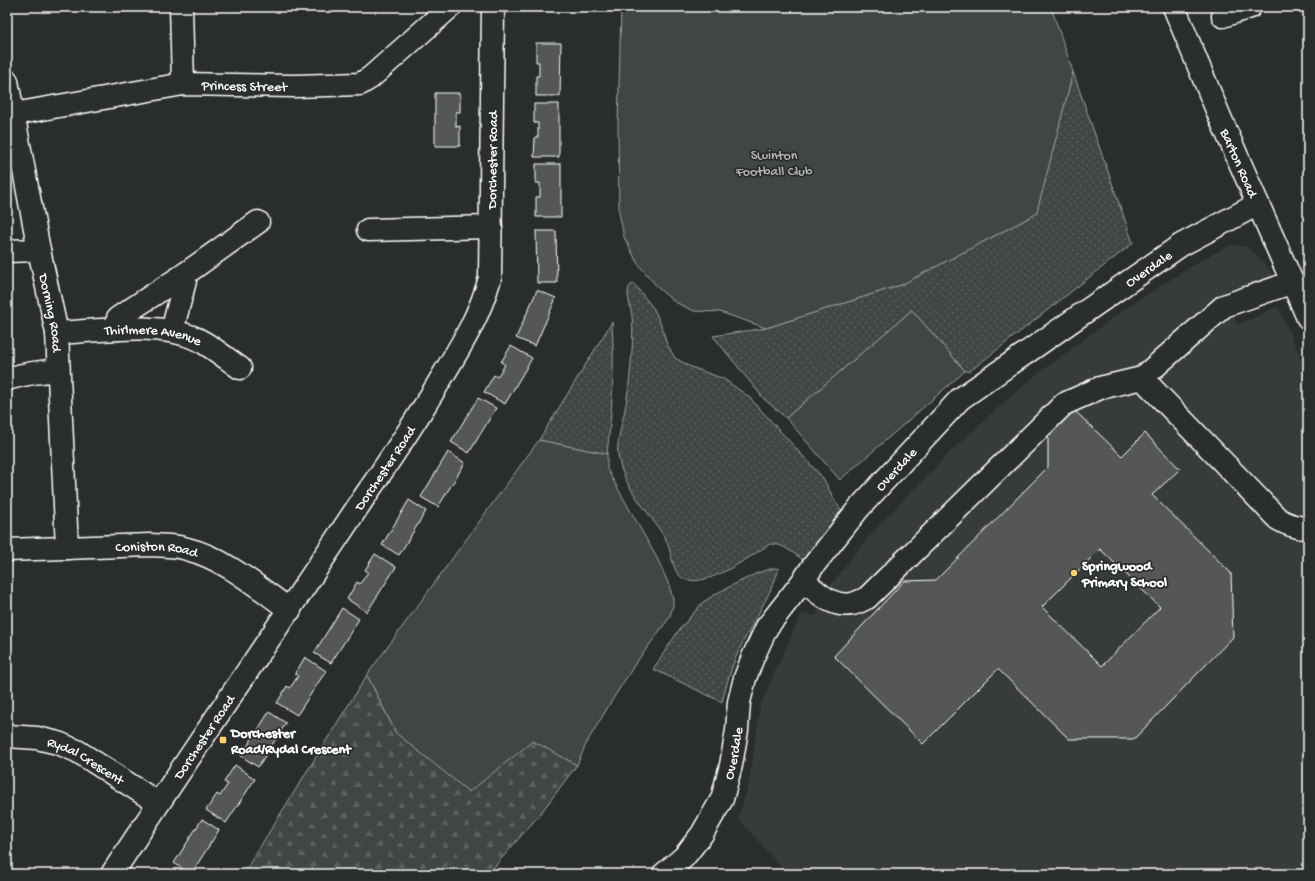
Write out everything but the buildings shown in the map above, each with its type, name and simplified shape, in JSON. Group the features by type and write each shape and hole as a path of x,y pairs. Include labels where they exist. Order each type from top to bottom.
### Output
{"street":[{"path":"181,7 183,84"},
{"name":"Princess Street","path":"14,114 183,84 295,86 360,84 370,78 450,7"},
{"name":"Dorchester Road","path":"112,874 158,803 290,610 419,415 471,329 485,297 490,278 493,7"},
{"name":"Barton Road","path":"1174,7 1308,318"},
{"path":"1223,16 1250,7"},
{"name":"Dorning Road","path":"7,81 39,250 57,333 57,370 67,548"},
{"name":"Overdale","path":"664,874 683,865 722,799 731,765 745,678 753,657 768,627 813,566 859,508 960,399 1181,245 1258,204"},
{"path":"118,329 118,318 185,274 258,222"},
{"path":"368,230 491,227"},
{"path":"7,251 39,250"},
{"path":"172,331 185,281 185,274"},
{"path":"803,581 829,601 841,605 853,604 867,598 1064,404 1100,388 1142,378 1224,306 1292,282"},
{"name":"Thirlmere Avenue","path":"57,333 158,328 198,339 240,368"},
{"path":"7,379 18,375 57,370"},
{"path":"1142,378 1278,519 1288,525 1308,528"},
{"name":"Coniston Road","path":"7,550 156,545 186,548 204,554 220,562 290,610"},
{"name":"Rydal Crescent","path":"7,736 37,738 58,743 77,751 158,803"}],"shaded area":[{"name":"Springwood Primary School","path":"1236,245 1246,247 1253,251 1274,275 1224,298 1238,325 1278,306 1308,375 1308,874 787,874 738,818 749,783 761,701 763,701 774,673 802,613 816,616 826,591 878,526 952,450 1036,375 1122,311 1174,277 1212,254 1229,246"}],"green space":[{"name":"Swinton Football Club","path":"621,7 1051,7 1073,72 1036,214 901,285 766,328 720,312 694,311 675,302 659,289 638,264 624,237 619,212 618,126"},
{"path":"1073,72 1133,243 970,371 965,371 912,310 786,418 764,399 713,336 766,328 901,285 1036,214"},
{"path":"632,284 634,284 654,309 662,327 666,342 675,358 691,367 724,379 749,397 823,478 842,512 803,560 779,545 770,544 742,562 708,578 688,580 682,578 678,574 673,564 666,540 631,488 620,466 618,454 620,429 629,384 633,342 633,324 628,292"},
{"path":"912,310 965,371 840,480 786,418"},
{"path":"612,322 612,388 607,454 539,440"},
{"path":"539,440 607,454 607,469 658,560 669,585 673,605 667,621 635,664 587,742 577,765 533,741 469,792 396,733 367,675"},
{"path":"774,568 779,569 775,580 738,652 722,702 653,669 679,630 703,602 719,592 757,573"},
{"path":"367,675 396,733 533,740 577,765 540,814 488,874 243,874"}],"place":[{"name":"Springwood Primary School","path":"1074,573"},
{"name":"Dorchester Road/Rydal Crescent","path":"223,740"}]}
